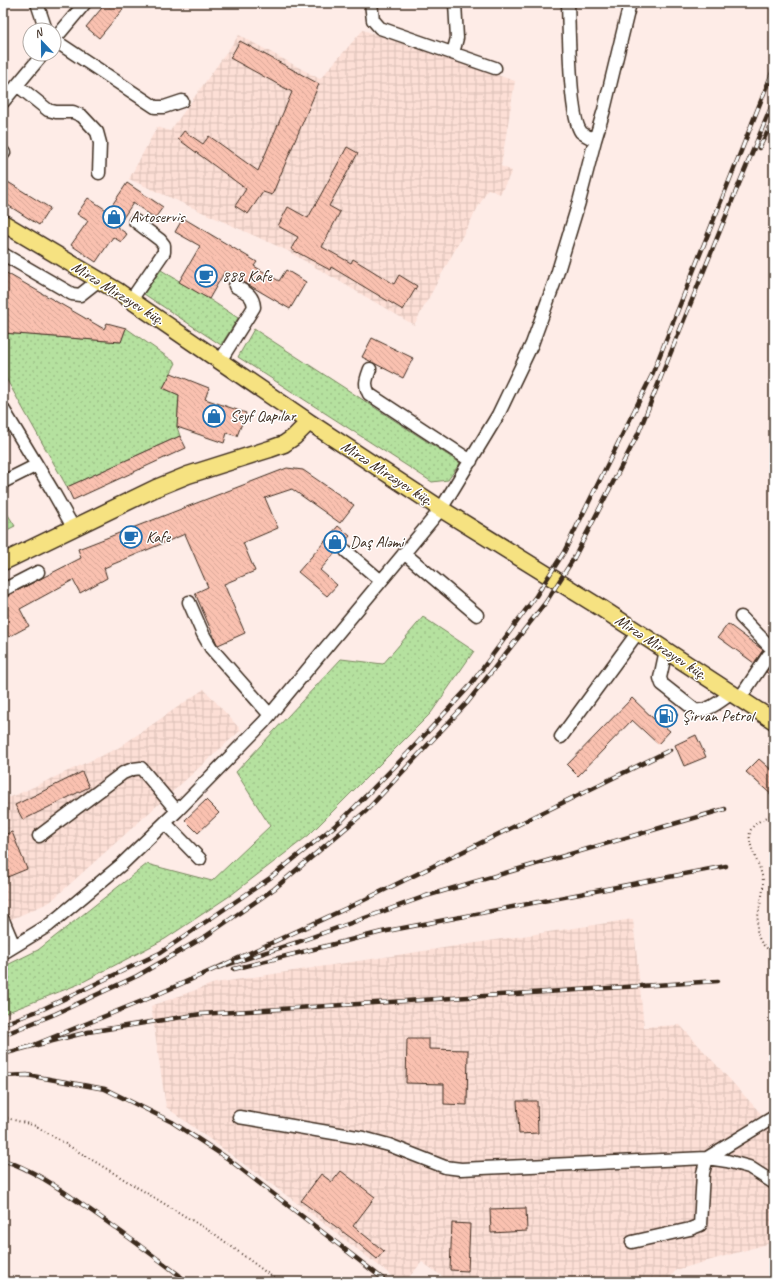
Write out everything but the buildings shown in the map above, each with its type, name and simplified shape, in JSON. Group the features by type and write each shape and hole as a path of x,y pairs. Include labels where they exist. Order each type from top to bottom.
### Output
{"main road":[{"name":"Mirzə Mirzəyev küç.","path":"3,223 100,280 220,360 309,422 441,509 638,632 774,720"},
{"path":"3,562 156,488 188,475 284,444 294,437 309,422"}],"street":[{"path":"37,3 43,22"},
{"path":"62,30 85,3"},
{"path":"371,3 373,20 380,28 495,68"},
{"path":"453,53 457,38 456,3"},
{"path":"568,3 572,97 575,117 581,132 594,140"},
{"path":"3,953 49,925 121,865 177,811 270,715 441,509 498,415 532,344 560,267 579,202 594,140 604,110 630,3"},
{"path":"62,45 155,107 164,107 182,100"},
{"path":"3,102 36,62"},
{"path":"17,85 48,110 56,112 74,112 82,116 97,132 100,143 99,173"},
{"path":"131,300 164,252 164,246 160,240 135,221"},
{"path":"3,254 72,294 80,295 100,280"},
{"path":"220,360 254,307 253,300 250,295 235,286"},
{"path":"370,370 366,381 366,387 369,394 471,460"},
{"path":"3,409 73,527"},
{"path":"3,482 37,465"},
{"path":"346,551 380,581"},
{"path":"404,553 477,615"},
{"path":"3,590 38,572"},
{"path":"189,602 211,648 270,715"},
{"path":"666,650 660,678 662,684 695,710 707,710 736,696 768,656 774,651 741,617"},
{"path":"561,737 638,632"},
{"path":"39,836 123,773 133,769 141,768 177,811"},
{"path":"164,823 200,859"},
{"path":"3,920 14,946"},
{"path":"632,1242 690,1229 700,1225 702,1173 707,1158 774,1117"},
{"path":"239,1118 363,1138 389,1144 445,1167 461,1169 707,1158 727,1161 749,1167 774,1183"}],"path":[{"path":"774,814 755,824 750,832 750,840 761,872 763,883 758,935 762,944 770,951 774,952"},
{"path":"3,1117 36,1126 216,1236 279,1282"}],"shaded area":[{"path":"363,30 515,81 501,166 512,171 500,194 488,189 414,325 286,250 129,179 157,127 170,131 239,35 320,79"},
{"path":"204,689 241,730 50,902 3,923 3,799 16,795 118,748"},
{"path":"633,919 644,1027 680,1025 774,1128 774,1242 676,1270 667,1282 450,1282 422,1262 405,1282 400,1282 305,1209 166,1107 151,1006 215,983"}],"green space":[{"path":"161,270 238,318 221,345 144,294"},
{"path":"126,328 176,363 163,388 179,395 177,427 180,436 67,487 3,373 3,333 121,342"},
{"path":"254,329 460,463 448,480 432,482 238,357"},
{"path":"3,507 15,526 3,532"},
{"path":"423,617 474,651 431,713 309,835 231,895 165,939 79,984 3,1014 3,967 38,950 147,864 212,881 270,826 236,772 341,659 383,664"}],"railway":[{"path":"3,1024 43,1009 160,953 270,878 342,820 408,753 468,688 536,596 564,552 652,375 774,68"},
{"path":"3,1035 55,1014 137,976 206,936 274,889 366,811 467,703 546,602 574,558 638,434 774,100"},
{"path":"759,148 774,120"},
{"path":"670,750 360,902 217,968 298,942 426,896 725,809"},
{"path":"234,969 382,932 726,866"},
{"path":"217,968 147,999 29,1047 88,1032 201,1014 718,981"},
{"path":"3,1054 29,1047"},
{"path":"3,1076 27,1075 105,1089 172,1122 227,1158 387,1282"},
{"path":"3,1160 43,1178 62,1190 130,1238 186,1282"}],"place":[{"name":"Avtoservis","path":"114,217"},
{"name":"888 Kafe","path":"206,276"},
{"name":"Seyf Qapılar","path":"214,416"},
{"name":"Kafe","path":"131,537"},
{"name":"Daş Aləmi","path":"335,542"},
{"name":"Şirvan Petrol","path":"666,716"}]}
